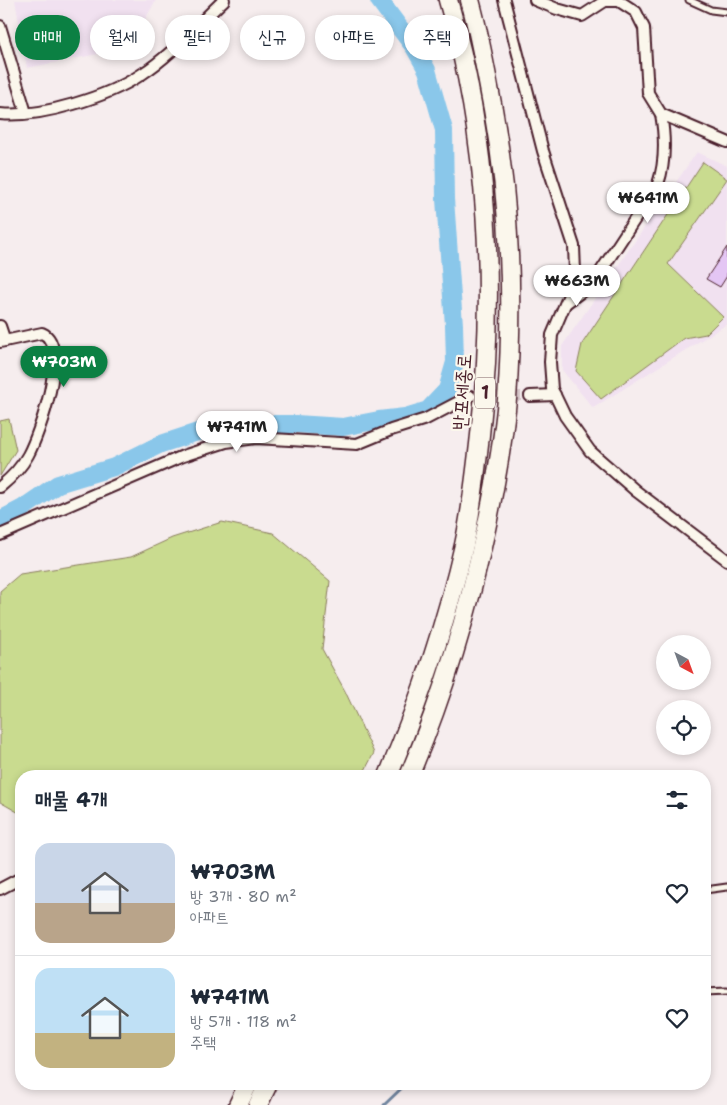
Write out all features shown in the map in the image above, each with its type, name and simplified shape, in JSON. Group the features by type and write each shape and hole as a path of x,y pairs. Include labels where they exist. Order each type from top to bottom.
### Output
{"highway":[{"name":"반포세종로","path":"390,770 419,696 445,619 457,572 476,477 485,394 488,317 487,238 479,152 458,34 448,0"},
{"name":"1","path":"411,770 438,703 463,625 496,482 507,400 510,319 509,237 500,151 480,35 470,0"},
{"path":"238,1105 245,1090"},
{"path":"258,1105 265,1090"}],"street":[{"path":"0,114 41,112 79,103 142,75 183,40 224,0"},
{"path":"504,0 544,151 574,246 575,272 571,290 552,335 550,362 552,390 565,416 590,452 636,491 727,560"},
{"path":"534,0 582,16 605,0 619,1 636,12 644,28 648,92 661,114 664,134 663,171 658,184 599,274 586,289 565,304"},
{"path":"0,26 26,113"},
{"path":"661,114 727,142"},
{"path":"0,326 3,342 42,332 47,335 51,340 54,368 54,377 44,411 28,454 15,473 0,487"},
{"path":"530,396 554,395"},
{"path":"0,535 174,460 226,442 256,438 358,444 391,430 426,419 470,396"},
{"path":"0,889 15,881"}],"lane":[{"path":"690,0 711,10 727,12"},
{"path":"711,889 727,887"},
{"path":"711,992 727,991"}],"shaded area":[{"path":"15,0 156,0 148,15 90,15 90,56 80,58 80,15 18,15"},
{"path":"26,60 67,60 27,68"},
{"path":"697,152 727,166 727,324 593,408 562,370 562,346"}],"green space":[{"path":"703,162 727,179 668,264 723,317 706,334 684,338 601,399 576,371 582,344"},
{"path":"9,419 16,450 0,476 0,421"},
{"path":"222,522 273,533 330,581 322,649 345,691 374,753 365,770 15,770 15,811 0,802 0,591 20,574 131,557 172,538"}],"building":[{"path":"727,247 727,276 720,287 706,279"}],"waterway":[{"path":"0,520 23,508 58,484 114,467 161,444 222,424 296,424 343,427 405,417 428,410 447,390 455,362 445,199 444,130 427,70 414,47 379,0"},
{"path":"384,1105 400,1090"}],"tunnel":[{"path":"481,396 530,396"}]}
